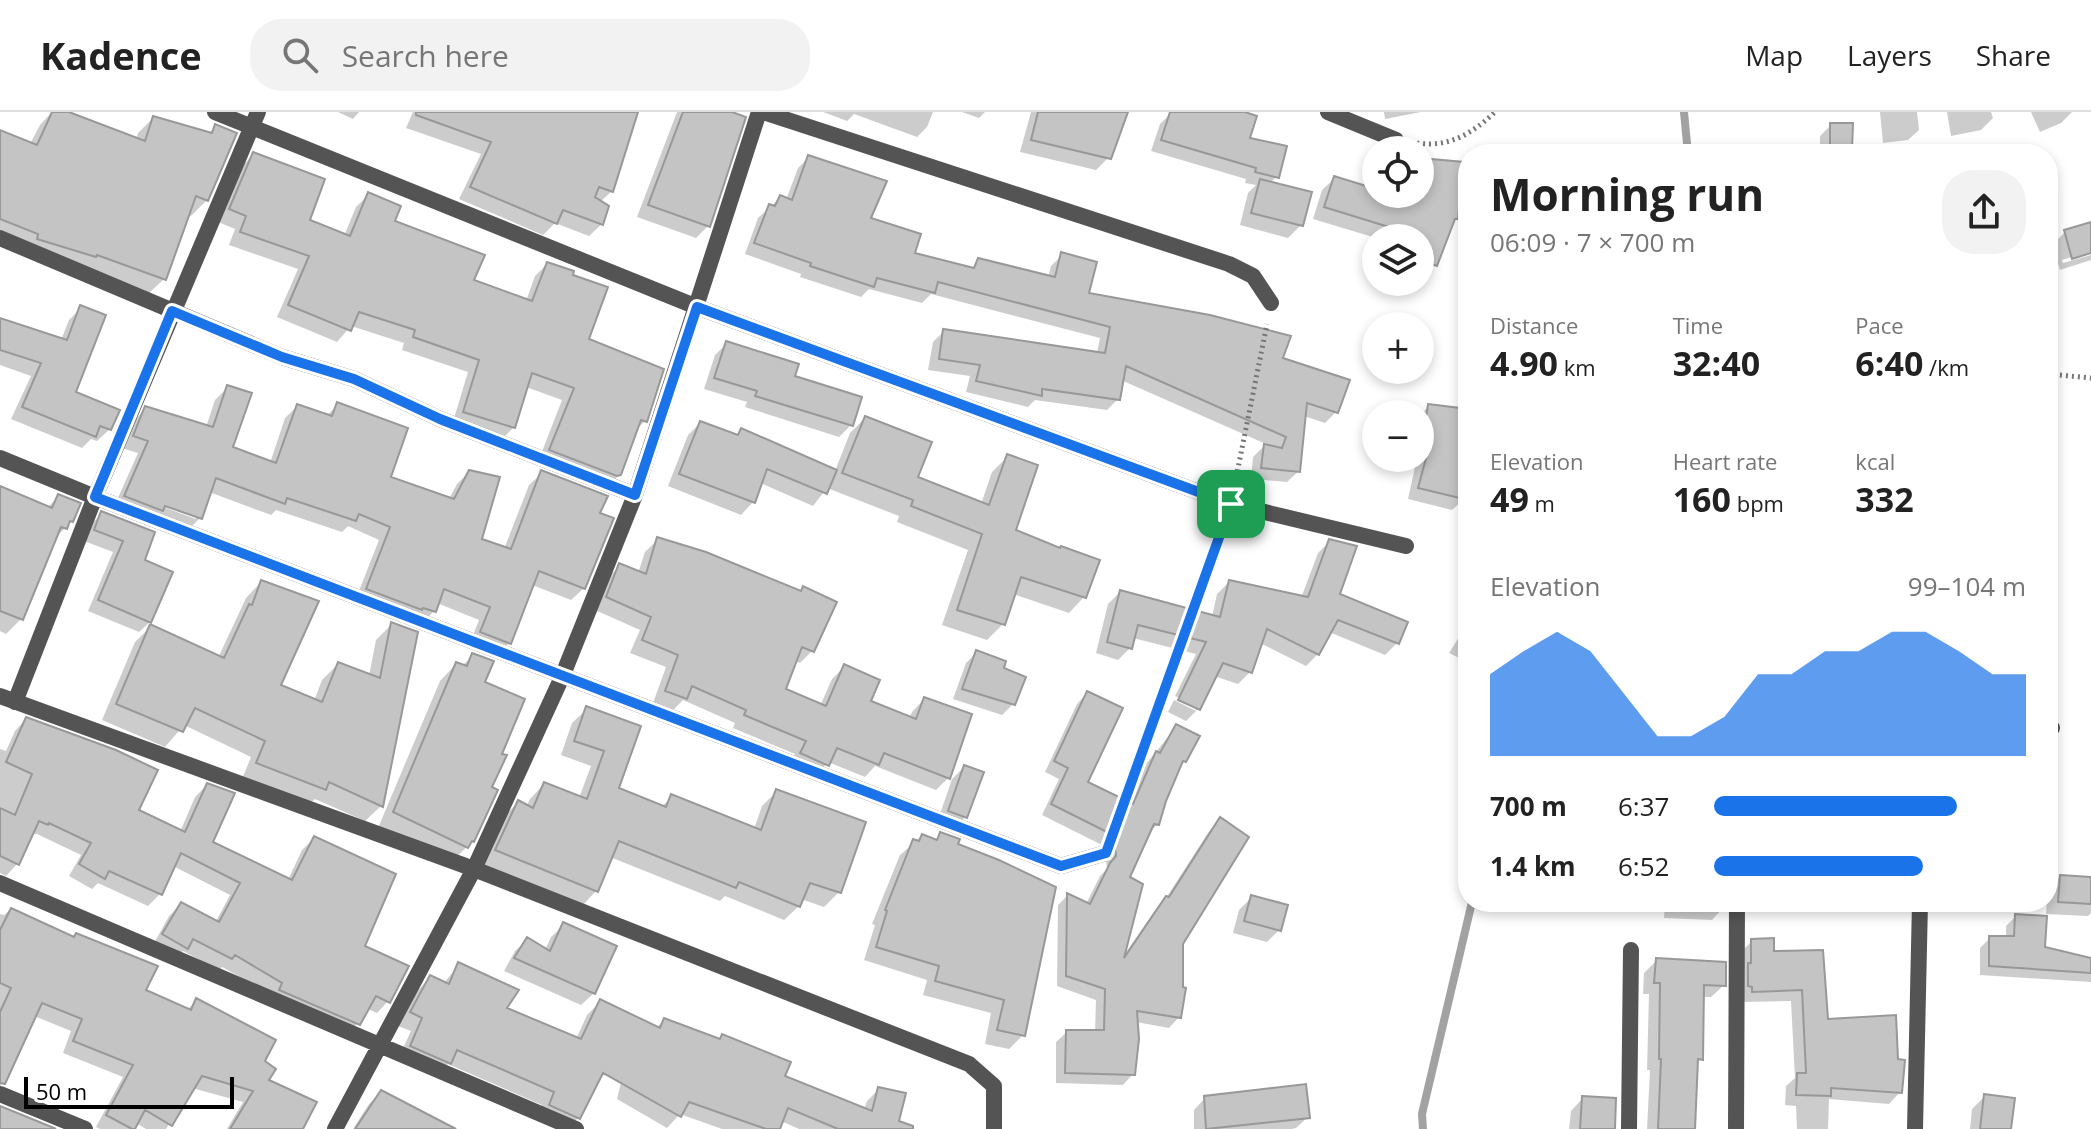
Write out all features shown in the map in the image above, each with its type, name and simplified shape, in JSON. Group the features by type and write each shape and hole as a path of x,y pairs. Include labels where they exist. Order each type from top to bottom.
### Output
{"street":[{"path":"215,112 254,120 697,307 1231,504 1406,546"},
{"path":"335,1129 474,869 562,677 635,495 761,112 1229,264 1253,276 1271,303"},
{"path":"1328,112 1386,136"},
{"path":"254,120 8,699 474,869 969,1064 994,1086 994,1129"},
{"path":"0,238 282,357 354,379 440,419 635,495"},
{"path":"0,458 562,677 1061,866 1106,853"},
{"path":"0,883 576,1129"},
{"path":"1736,1129 1737,912"},
{"path":"1915,1129 1920,912"},
{"path":"1629,1129 1631,950"},
{"path":"0,1094 85,1129"}],"path":[{"path":"1434,144 1473,132 1495,112"},
{"path":"1106,853 1231,504 1271,303"},
{"path":"2058,375 2091,378"}],"building":[{"path":"52,112 69,112 145,141 153,116 212,133 215,124 237,133 208,201 196,196 166,280 97,255 37,239 38,234 0,219 0,130 37,145"},
{"path":"416,112 638,112 613,192 599,187 595,197 609,206 603,225 563,210 557,224 470,187 491,142 416,115"},
{"path":"683,112 732,112 746,117 710,227 648,205"},
{"path":"1038,112 1128,112 1111,159 1031,140"},
{"path":"1170,112 1245,112 1257,116 1250,138 1287,146 1279,178 1255,172 1256,168 1161,140"},
{"path":"1830,123 1853,123 1852,144 1830,144"},
{"path":"253,152 325,179 310,220 350,236 368,192 401,206 395,221 485,255 474,280 532,301 547,262 608,287 589,339 664,369 647,422 641,420 621,475 549,450 574,388 532,373 515,428 463,412 479,360 413,337 415,330 359,312 351,331 288,305 309,256 240,232 246,216 229,209"},
{"path":"808,155 887,181 871,218 921,234 915,253 974,268 978,258 1055,277 1061,252 1097,262 1089,293 1210,315 1291,336 1283,358 1350,380 1338,413 1307,403 1300,472 1261,468 1264,444 1282,448 1286,437 1126,366 1120,400 1042,389 1042,396 976,381 980,365 939,359 943,329 1105,353 1110,327 938,282 935,293 877,278 874,287 754,243 769,204 775,206 780,195 792,200"},
{"path":"1434,159 1458,161 1458,219 1455,219 1437,266 1434,265 1434,224 1379,224 1324,207 1334,176 1362,185 1362,208 1434,208"},
{"path":"1260,179 1312,192 1303,226 1251,213"},
{"path":"2091,222 2091,253 2072,259 2064,230"},
{"path":"80,305 106,315 76,392 120,410 111,430 100,426 96,437 22,407 41,363 0,350 0,318 67,340"},
{"path":"726,341 799,364 795,376 862,397 853,426 755,396 757,391 714,378"},
{"path":"227,385 252,393 233,447 276,463 297,404 332,416 337,402 408,428 391,477 454,499 469,470 500,477 482,539 511,549 541,470 608,496 600,513 614,518 585,589 539,571 511,644 480,632 490,607 444,589 436,612 422,610 366,589 390,527 359,514 356,521 287,498 285,504 216,478 202,519 165,506 163,511 124,496 148,441 133,436 145,406 213,427"},
{"path":"1434,405 1458,408 1458,498 1418,488 1422,472 1434,472"},
{"path":"865,416 932,442 918,477 989,505 1007,454 1038,465 1016,530 1100,560 1086,598 1021,577 1005,625 957,610 982,534 911,506 913,500 842,473"},
{"path":"700,421 738,435 741,428 837,470 827,494 767,469 755,503 679,474"},
{"path":"0,486 52,508 58,494 81,503 73,522 70,521 67,529 61,527 23,620 0,611"},
{"path":"101,511 155,532 145,560 173,572 151,623 98,600 123,541 94,530"},
{"path":"657,537 706,552 801,591 803,586 837,602 814,652 802,647 786,689 826,706 844,664 880,680 871,701 916,719 924,697 972,714 950,779 884,753 879,765 837,748 829,766 800,753 806,741 744,715 746,710 692,686 687,699 665,691 678,655 642,640 651,617 606,597 619,563 646,574"},
{"path":"1329,539 1357,546 1340,594 1408,622 1399,644 1338,620 1319,655 1267,629 1252,673 1223,663 1200,710 1178,700 1206,642 1138,625 1132,649 1107,642 1120,590 1220,617 1229,580 1308,597"},
{"path":"261,580 319,601 281,685 322,702 338,662 380,678 391,622 418,632 383,807 329,782 326,790 256,763 265,741 195,708 183,732 116,704 150,624 224,658 249,604 252,605"},
{"path":"976,650 1006,661 1004,668 1026,677 1015,705 962,689"},
{"path":"472,653 494,661 485,682 525,699 502,754 507,755 492,787 498,790 474,842 468,848 393,812 456,662 467,666"},
{"path":"1087,691 1123,708 1088,782 1133,804 1156,751 1160,753 1176,724 1200,736 1186,762 1183,761 1159,825 1154,824 1130,877 1143,884 1124,958 1166,896 1169,897 1220,817 1249,837 1183,944 1183,987 1186,988 1181,1018 1137,1011 1139,1039 1135,1075 1065,1073 1066,1030 1104,1030 1105,989 1066,976 1067,893 1090,904 1116,856 1119,838 1051,804 1068,768 1054,761"},
{"path":"586,706 641,726 619,788 666,807 671,794 761,830 776,789 866,822 841,893 810,883 800,907 739,882 736,888 619,841 598,892 495,850 518,800 533,808 544,782 587,799 604,751 574,741"},
{"path":"26,717 116,750 158,770 139,810 185,832 207,783 235,793 213,842 292,880 314,836 396,874 365,946 409,966 390,1003 376,996 360,1025 279,990 282,983 235,955 232,959 193,939 188,949 162,934 181,902 219,922 240,883 181,853 162,895 109,871 105,879 79,864 91,843 49,823 39,821 19,865 0,856 0,808 15,815 32,774 6,762"},
{"path":"964,765 984,772 967,818 948,811"},
{"path":"940,832 960,839 958,844 1056,887 1025,1036 997,1030 1004,1000 935,981 939,966 876,947 885,910 913,839 919,841 922,834 937,840"},
{"path":"2060,875 2091,877 2091,904 2058,902"},
{"path":"1251,895 1288,905 1281,931 1244,921"},
{"path":"11,908 74,937 76,933 158,966 146,990 191,1010 196,998 276,1040 265,1061 276,1069 269,1080 317,1102 303,1129 230,1129 253,1091 202,1076 172,1126 145,1110 135,1129 132,1129 106,1115 133,1065 73,1041 82,1019 42,1003 5,1084 0,1083 0,1012 11,988 0,983 0,930"},
{"path":"2015,914 2047,916 2045,947 2091,958 2091,973 1989,966 1989,936 2014,936"},
{"path":"563,922 617,946 595,994 514,958 527,937 550,951"},
{"path":"1774,938 1774,951 1823,950 1828,1019 1896,1015 1898,1059 1905,1060 1902,1093 1831,1088 1831,1096 1796,1095 1797,1073 1806,1073 1802,990 1752,992 1752,987 1748,986 1751,939"},
{"path":"1656,958 1726,962 1726,986 1704,985 1703,1060 1698,1059 1695,1129 1658,1129 1661,1059 1660,983 1654,983"},
{"path":"458,962 519,990 507,1008 581,1039 600,999 660,1028 664,1018 720,1039 722,1034 791,1062 785,1076 872,1111 878,1087 906,1093 899,1121 913,1126 913,1129 838,1129 788,1108 780,1129 766,1129 689,1102 681,1117 603,1073 580,1119 549,1105 554,1092 457,1050 451,1064 410,1046 422,1018 410,1012 430,975 449,984"},
{"path":"1306,1084 1310,1118 1206,1129 1204,1096"},
{"path":"381,1090 456,1129 355,1129"},
{"path":"1984,1094 2015,1098 2011,1129 1980,1129"},
{"path":"1582,1096 1616,1098 1615,1129 1580,1129"},
{"path":"0,1106 54,1128 56,1129 0,1129"}],"waterway":[{"path":"1684,112 1687,144"},
{"path":"1423,1129 1422,1114 1470,912"}],"route":[{"path":"697,307 1231,504 1106,853 1061,866 95,497 172,311 282,357 354,379 440,419 635,495 697,307"}]}
